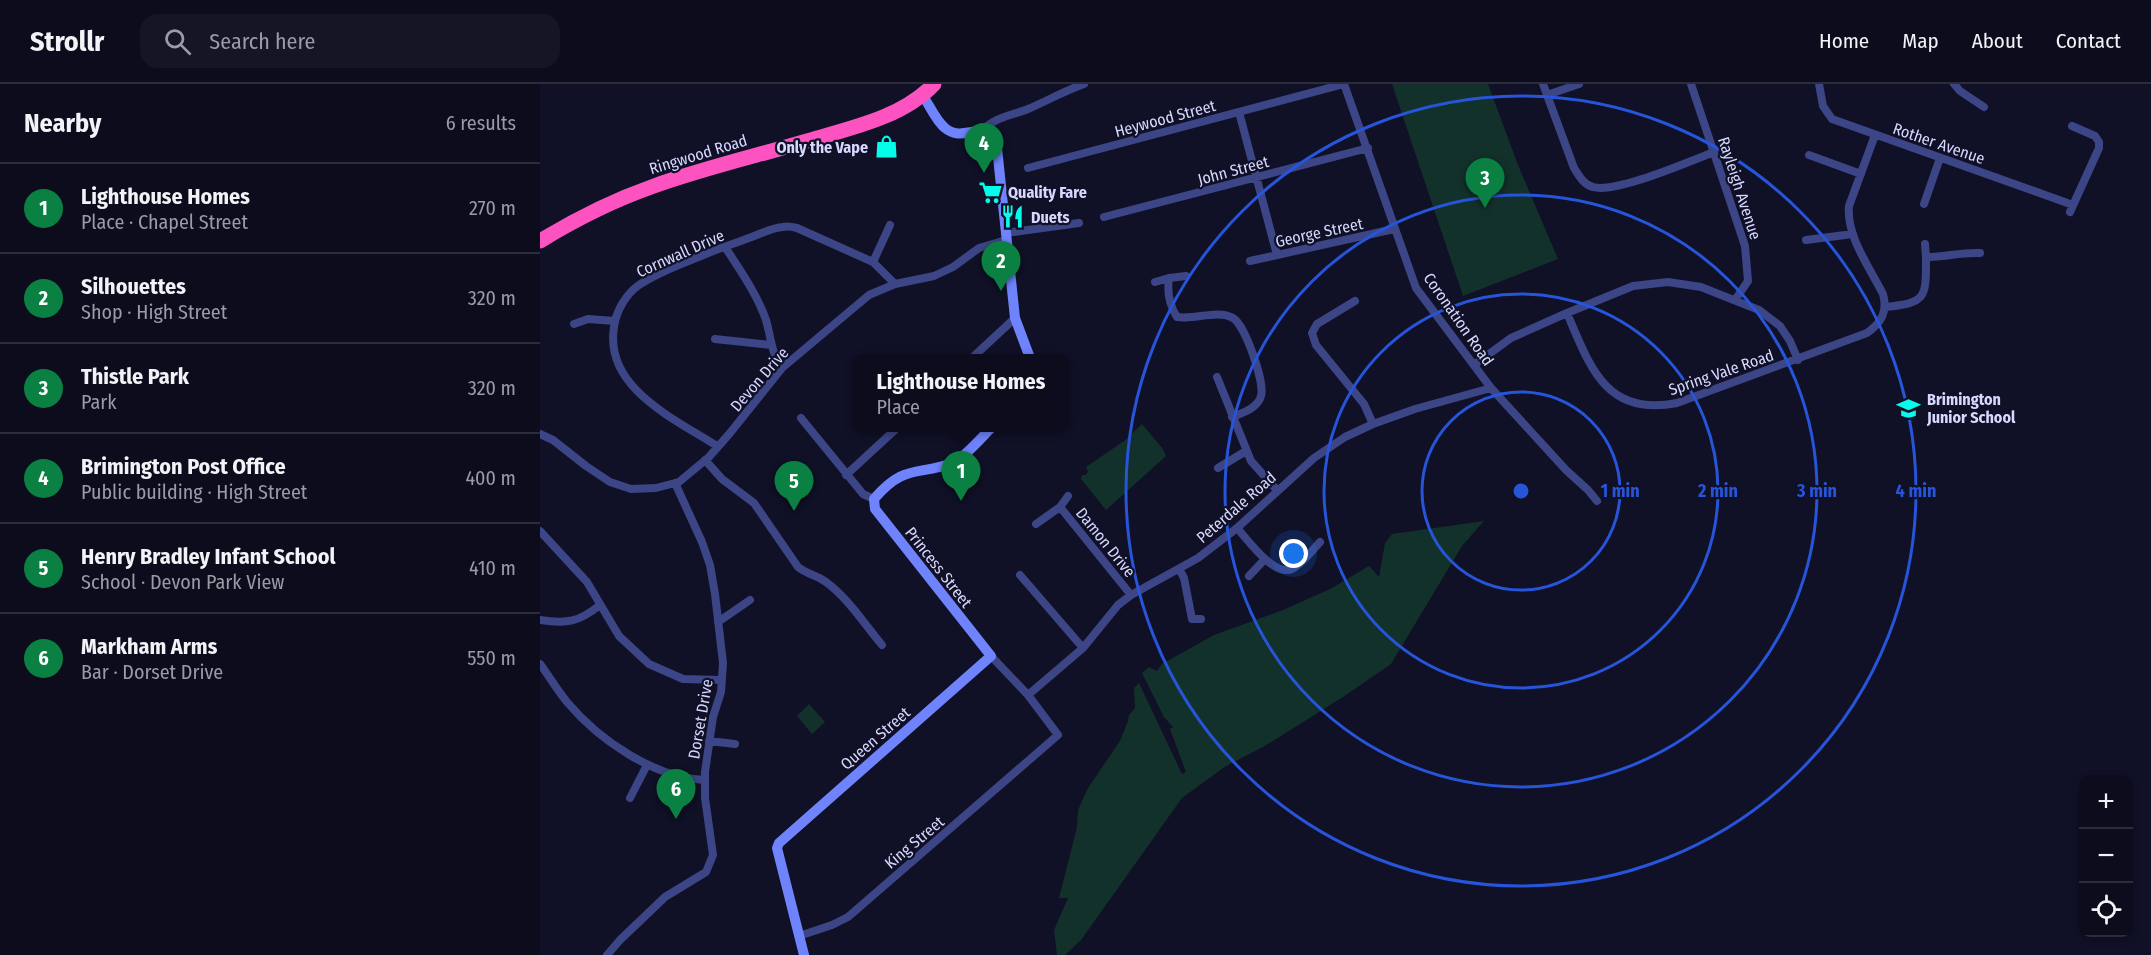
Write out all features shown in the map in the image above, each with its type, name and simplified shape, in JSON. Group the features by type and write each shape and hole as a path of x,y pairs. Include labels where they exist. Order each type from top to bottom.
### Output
{"highway":[{"name":"Ringwood Road","path":"540,241 609,204 654,186 862,125 904,107 923,96 934,84"}],"street":[{"path":"982,131 989,123 1084,84"},
{"name":"Heywood Street","path":"1028,168 1344,84"},
{"name":"Coronation Road","path":"1344,84 1416,288 1491,388 1597,501"},
{"path":"1543,84 1574,168 1581,180 1593,187 1607,188 1624,184 1714,152"},
{"path":"1547,95 1579,84"},
{"name":"Rayleigh Avenue","path":"1691,84 1745,246 1748,281 1735,300"},
{"name":"Rother Avenue","path":"1820,84 1823,106 1832,118 2072,208 2099,142 2096,136 2072,126"},
{"path":"1954,84 1960,91 1984,107"},
{"path":"923,96 944,128 963,135 982,131 991,135 997,148 1015,318 1028,354"},
{"path":"1239,112 1277,255"},
{"path":"1875,135 1848,216 1853,234 1882,294 1884,312 1910,304 1920,297 1926,286 1926,244"},
{"name":"John Street","path":"1104,217 1368,148"},
{"path":"1809,155 1861,174"},
{"path":"1924,204 1940,158"},
{"path":"1006,236 1079,223"},
{"path":"873,262 890,225"},
{"name":"Cornwall Drive","path":"717,446 653,406 630,384 615,354 612,337 615,321 622,303 638,285 670,269 784,226 797,228 873,262 895,284"},
{"name":"George Street","path":"1250,261 1394,229"},
{"path":"1806,240 1853,234"},
{"name":"Devon Drive","path":"540,434 553,440 610,482 631,489 656,488 675,483 705,460 782,368 869,295 895,284 934,276 953,267 979,248 1006,236"},
{"path":"725,247 756,297 766,322 772,352 782,368"},
{"path":"1926,257 1951,256 1964,252 1980,253"},
{"path":"1155,282 1186,276"},
{"path":"1170,278 1167,288 1172,309 1177,317 1219,315 1231,317 1241,325 1262,382 1261,397 1252,408 1232,417"},
{"path":"1474,365 1511,338 1568,313 1633,286 1668,282 1701,287 1771,317 1790,341 1798,360"},
{"path":"1355,301 1317,324 1312,333 1316,345 1364,404 1373,424"},
{"name":"Spring Vale Road","path":"1568,313 1587,358 1607,387 1622,398 1638,405 1658,406 1677,403 1867,333 1877,326 1884,312"},
{"path":"976,354 1015,318"},
{"path":"574,324 588,319 615,321"},
{"path":"715,339 771,345"},
{"path":"1216,377 1251,461 1277,490"},
{"name":"Peterdale Road","path":"1028,696 1083,648 1118,605 1131,595 1198,558 1237,528 1314,458 1345,437 1415,409 1491,388"},
{"name":"Princess Street","path":"801,418 862,494 874,499 874,509 991,656 1028,696 1058,735"},
{"path":"846,475 893,432"},
{"path":"874,499 885,486 902,475 956,462 987,432"},
{"path":"1218,468 1246,451"},
{"path":"705,460 722,479 754,503 798,567 803,572 825,581 836,590 882,645"},
{"name":"Dorset Drive","path":"607,955 665,897 706,872 713,855 705,798 705,780 713,717 721,692 723,663 715,594 707,557 675,483"},
{"name":"Damon Drive","path":"1036,524 1060,507 1068,496"},
{"name":"Damon Drive","path":"1060,507 1131,595"},
{"path":"1237,528 1265,559 1285,571 1294,568 1320,542"},
{"path":"540,531 587,582 619,636 649,664 683,679 722,680"},
{"path":"1249,576 1265,559"},
{"path":"1179,569 1184,578 1192,620 1202,619"},
{"path":"1020,575 1083,648"},
{"path":"718,622 750,600"},
{"path":"540,620 569,622 590,614 600,605"},
{"name":"Queen Street","path":"799,936 777,848 779,843 991,656"},
{"path":"540,664 567,701 586,722 620,747 647,765 679,776 705,780"},
{"name":"King Street","path":"799,936 848,917 1058,735"},
{"path":"709,741 735,744"},
{"path":"630,798 647,765"},
{"path":"799,936 804,955"}],"green space":[{"path":"1392,84 1488,84 1518,165 1558,259 1463,296"},
{"path":"1142,424 1166,456 1106,510 1081,479 1082,475 1088,472 1086,467 1124,441"},
{"path":"1484,521 1462,546 1391,664 1263,747 1226,766 1182,798 1081,940 1065,955 1057,955 1054,930 1068,898 1059,898 1077,827 1078,810 1088,788 1120,741 1129,715 1135,708 1134,688 1139,683 1182,774 1186,772 1170,729 1173,727 1164,717 1142,673 1149,667 1157,671 1162,664 1214,635 1283,610 1330,589 1369,566 1379,577 1385,543 1392,534"},
{"path":"809,704 825,722 812,734 797,716"}],"place":[{"name":"Only the Vape","path":"886,147"},
{"name":"Brimington Post Office","path":"984,173"},
{"name":"Quality Fare","path":"990,192"},
{"name":"Thistle Park","path":"1485,208"},
{"name":"Duets","path":"1013,217"},
{"name":"Silhouettes","path":"1001,291"},
{"name":"Brimington Junior School","path":"1909,408"},
{"name":"Lighthouse Homes","path":"961,501"},
{"name":"Henry Bradley Infant School","path":"794,511"},
{"name":"Markham Arms","path":"676,819"}]}
